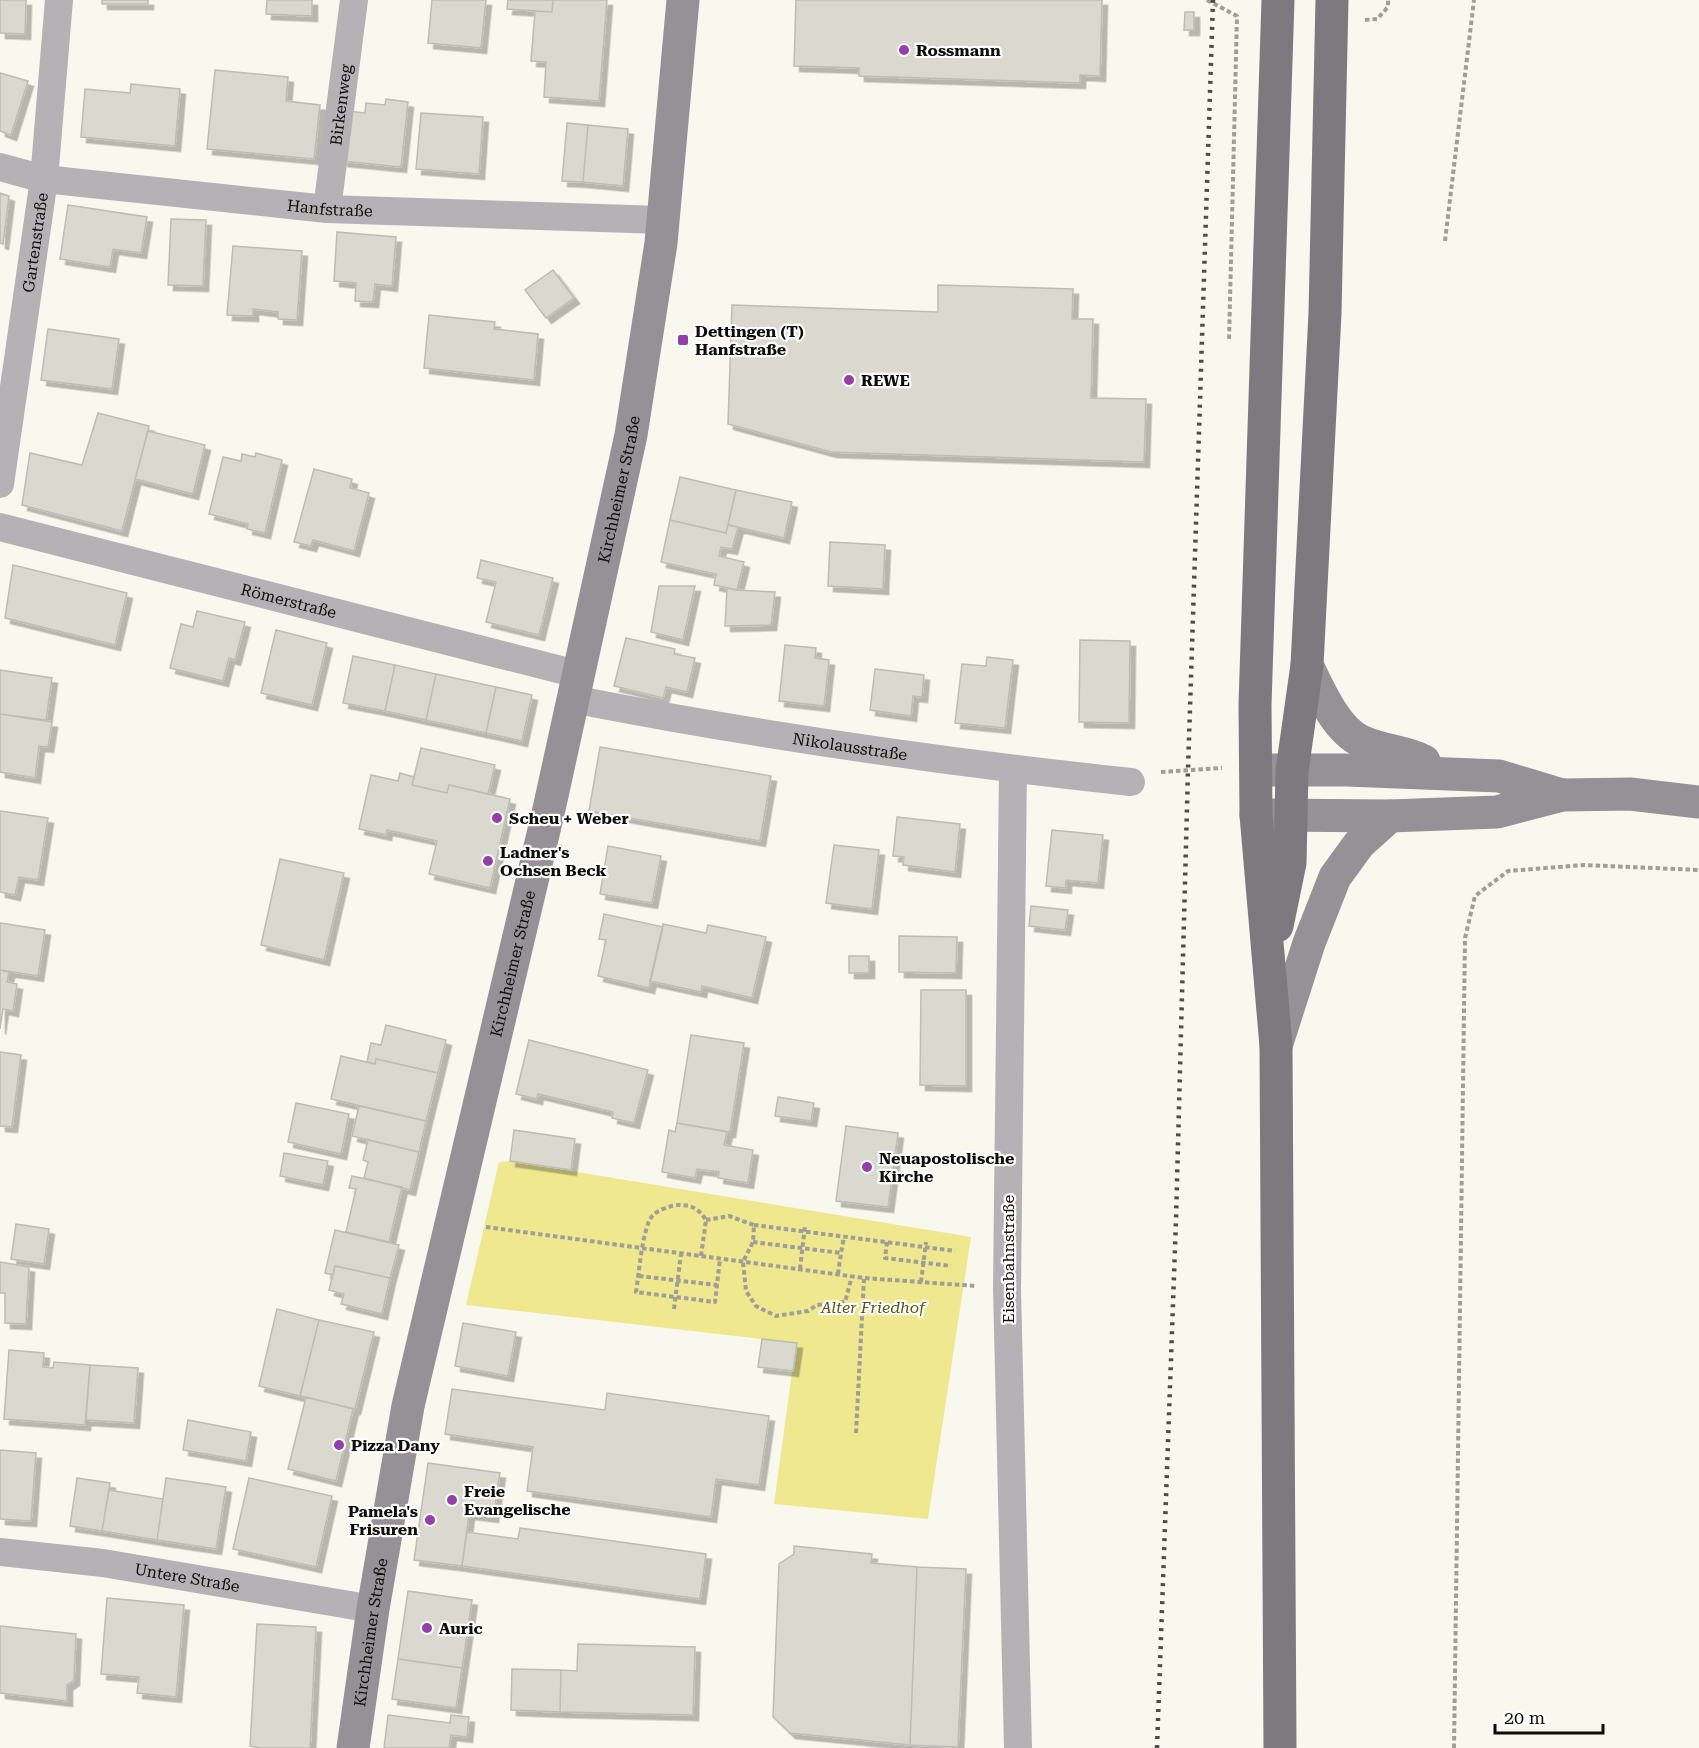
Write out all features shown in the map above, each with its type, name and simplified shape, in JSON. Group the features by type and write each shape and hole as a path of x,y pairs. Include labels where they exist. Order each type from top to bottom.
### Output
{"main road":[{"path":"1278,0 1256,694 1256,815 1276,1046 1280,1748"},
{"path":"1270,963 1290,863 1292,771 1308,665 1325,313 1332,0"}],"street":[{"name":"Gartenstraße","path":"0,484 44,179 58,0"},
{"name":"Birkenweg","path":"327,209 354,0"},
{"name":"Kirchheimer Straße","path":"353,1748 372,1609 408,1406 546,821 631,435 661,243 683,0"},
{"name":"Hanfstraße","path":"0,167 44,179 327,209 662,220"},
{"name":"Römerstraße","path":"0,527 575,686"},
{"path":"1308,665 1325,703 1342,725 1359,741 1420,759 1447,773"},
{"name":"Nikolausstraße","path":"575,686 667,717 1013,769 1131,782"},
{"name":"Eisenbahnstraße","path":"1013,769 1007,1288 1018,1748"},
{"path":"1256,770 1347,770 1499,776 1562,795"},
{"path":"1256,815 1390,816 1497,812 1562,795 1629,794 1699,802"},
{"path":"1276,1046 1309,943 1335,877 1359,844 1390,816"},
{"name":"Untere Straße","path":"0,1552 104,1563 372,1609"}],"path":[{"path":"1207,0 1237,16 1229,342"},
{"path":"1445,241 1474,0"},
{"path":"1131,782 1166,771 1222,769 1222,757"},
{"path":"1454,1748 1465,938 1475,896 1508,871 1584,865 1699,870"},
{"path":"701,1256 706,1220 700,1211 688,1206 674,1206 653,1215 646,1230 642,1248 636,1292 715,1302 720,1259"},
{"path":"706,1220 729,1216 754,1225 925,1245 955,1251"},
{"path":"453,1222 864,1278 1007,1288"},
{"path":"754,1225 753,1242 743,1262 746,1292 756,1306 776,1316 808,1311 817,1305 845,1302 852,1276"},
{"path":"800,1269 805,1226"},
{"path":"838,1274 844,1237"},
{"path":"753,1242 841,1253"},
{"path":"887,1242 885,1258 951,1266"},
{"path":"921,1282 925,1245"},
{"path":"674,1310 681,1254"},
{"path":"639,1276 717,1286"},
{"path":"856,1433 864,1278"}],"green space":[{"name":"Alter Friedhof","path":"510,1161 971,1237 928,1519 774,1504 796,1343 466,1305 499,1162"}],"building":[{"path":"0,0 26,0 25,34 0,33"},
{"path":"102,0 148,0 148,4 102,4"},
{"path":"267,0 312,0 312,16 266,14"},
{"path":"432,0 486,0 481,48 428,43"},
{"path":"508,0 553,0 552,12 507,9"},
{"path":"553,0 607,0 599,101 544,97 546,62 531,61 535,11 552,12"},
{"path":"796,0 1102,0 1100,76 1080,75 1080,83 859,76 859,68 794,66"},
{"path":"1185,12 1194,12 1194,30 1184,30"},
{"path":"215,70 288,77 286,101 320,105 314,159 207,149"},
{"path":"0,73 28,81 11,135 0,131"},
{"path":"131,84 180,89 175,146 81,137 85,89 130,93"},
{"path":"386,99 408,102 401,167 342,161 347,111 365,113 366,103 385,105"},
{"path":"421,113 483,117 479,174 416,169"},
{"path":"567,123 588,125 583,182 562,181"},
{"path":"588,125 628,129 623,186 583,182"},
{"path":"0,193 9,196 3,244 0,243"},
{"path":"68,205 147,217 141,253 113,249 110,267 60,259"},
{"path":"171,219 206,220 203,286 168,285"},
{"path":"337,232 396,237 392,286 375,284 373,302 355,301 356,283 334,281"},
{"path":"233,246 302,251 297,320 278,319 278,312 253,309 253,316 227,315"},
{"path":"553,270 574,298 546,318 525,290"},
{"path":"938,285 1073,289 1072,319 1093,319 1091,398 1146,399 1144,462 831,452 728,424 732,305 938,312"},
{"path":"429,315 495,322 494,329 538,334 534,380 424,368"},
{"path":"48,329 119,339 112,389 41,380"},
{"path":"98,413 149,426 122,531 22,505 30,453 82,465"},
{"path":"148,431 205,445 193,494 135,479"},
{"path":"256,453 282,460 265,533 247,529 248,524 209,514 223,457 241,461 242,454 255,457"},
{"path":"314,469 352,479 350,488 369,493 354,551 313,540 311,546 294,542"},
{"path":"680,477 736,490 726,533 670,520"},
{"path":"736,490 792,502 784,538 728,525"},
{"path":"670,520 726,533 728,525 738,527 732,549 721,547 719,556 744,562 737,590 714,585 716,574 661,562"},
{"path":"830,542 885,545 883,589 828,586"},
{"path":"481,560 553,578 539,635 486,622 496,582 477,578"},
{"path":"13,565 127,593 115,645 5,618"},
{"path":"659,586 695,586 683,640 651,632"},
{"path":"727,588 775,592 771,625 725,626"},
{"path":"197,611 245,622 235,660 229,658 223,681 170,668 181,624 193,627"},
{"path":"276,630 327,643 312,705 261,693"},
{"path":"626,638 675,649 674,654 695,658 687,692 666,687 663,698 614,686"},
{"path":"1080,640 1130,641 1129,723 1079,722"},
{"path":"785,645 816,648 815,658 829,660 824,706 779,701"},
{"path":"353,656 395,665 385,711 343,703"},
{"path":"987,657 1013,660 1005,728 955,723 962,664 986,666"},
{"path":"395,665 436,674 426,720 385,711"},
{"path":"875,669 924,675 922,697 913,696 911,716 870,710"},
{"path":"0,670 52,678 46,720 0,714"},
{"path":"436,674 496,687 486,733 426,720"},
{"path":"496,687 532,695 522,741 486,733"},
{"path":"0,714 52,722 48,747 39,746 35,778 0,772"},
{"path":"600,747 771,776 760,841 589,811"},
{"path":"421,748 495,765 488,794 449,785 447,793 412,785"},
{"path":"400,773 414,777 412,785 447,793 449,785 510,799 490,888 429,874 437,841 387,830 386,835 359,829 371,775 398,781"},
{"path":"0,811 48,818 38,880 19,877 15,895 0,892"},
{"path":"897,817 960,824 955,872 903,865 904,857 893,856"},
{"path":"1052,830 1103,835 1098,883 1066,880 1066,888 1046,886"},
{"path":"834,845 879,850 872,909 826,903"},
{"path":"608,846 661,856 652,903 600,894"},
{"path":"280,859 344,873 324,960 261,945"},
{"path":"1031,906 1068,910 1065,930 1029,926"},
{"path":"604,914 663,927 649,988 598,976 606,940 599,939"},
{"path":"0,923 45,930 38,976 0,970"},
{"path":"663,924 706,933 708,925 766,937 752,998 702,986 701,992 650,981"},
{"path":"899,936 957,937 956,973 899,972"},
{"path":"849,956 869,956 869,973 849,973"},
{"path":"0,970 9,972 7,982 17,984 13,1011 3,1009 0,1029"},
{"path":"921,990 966,990 966,1086 920,1085"},
{"path":"386,1025 446,1040 438,1073 376,1059 375,1064 367,1062 371,1043 381,1045"},
{"path":"691,1035 744,1043 730,1132 677,1123"},
{"path":"529,1040 648,1070 634,1123 612,1118 613,1112 538,1094 537,1099 516,1094"},
{"path":"0,1052 21,1055 12,1127 0,1126"},
{"path":"341,1056 375,1064 376,1059 438,1073 426,1121 331,1099"},
{"path":"778,1097 814,1103 811,1121 775,1116"},
{"path":"296,1103 349,1114 341,1154 288,1142"},
{"path":"359,1106 426,1121 419,1152 352,1136"},
{"path":"677,1123 727,1132 724,1145 753,1150 748,1183 718,1178 719,1172 697,1169 695,1178 662,1172 669,1130 675,1132"},
{"name":"Neuapostolische Kirche","path":"846,1126 898,1133 888,1207 836,1201"},
{"path":"514,1130 575,1139 571,1170 510,1161"},
{"path":"368,1140 419,1152 410,1190 364,1178 368,1162 363,1160"},
{"path":"284,1153 328,1161 323,1185 280,1176"},
{"path":"352,1176 402,1187 389,1242 346,1232 356,1189 349,1188"},
{"path":"16,1224 49,1229 44,1264 11,1259"},
{"path":"335,1230 399,1245 390,1278 335,1266 333,1275 325,1273"},
{"path":"0,1262 29,1267 26,1324 5,1323 5,1293 0,1293"},
{"path":"335,1266 390,1278 382,1314 341,1304 344,1294 329,1290"},
{"path":"277,1309 319,1320 300,1396 259,1386"},
{"path":"319,1320 374,1332 355,1409 300,1396"},
{"path":"463,1323 516,1332 508,1376 455,1366"},
{"path":"762,1339 797,1343 793,1371 758,1367"},
{"path":"9,1350 44,1353 43,1367 53,1368 54,1362 90,1365 85,1425 4,1419"},
{"path":"90,1365 138,1368 134,1423 86,1420"},
{"path":"452,1389 605,1410 607,1393 769,1416 759,1485 716,1479 711,1517 527,1491 533,1447 445,1434"},
{"path":"306,1397 353,1409 336,1481 288,1469"},
{"path":"188,1420 251,1432 246,1461 183,1450"},
{"path":"0,1450 36,1453 31,1521 0,1519"},
{"path":"428,1463 500,1473 493,1517 469,1514 462,1566 414,1560"},
{"path":"77,1478 110,1483 102,1531 70,1526"},
{"path":"166,1478 226,1487 216,1549 157,1540"},
{"path":"249,1478 332,1496 316,1567 233,1549"},
{"path":"109,1490 163,1499 157,1540 102,1531"},
{"path":"520,1528 706,1554 700,1599 462,1566 467,1532 518,1539"},
{"path":"794,1546 872,1554 871,1563 917,1567 910,1745 790,1733 773,1717 779,1564 794,1554"},
{"path":"917,1567 966,1569 958,1747 910,1745"},
{"path":"408,1591 472,1600 462,1668 398,1659"},
{"path":"107,1598 184,1605 176,1697 137,1693 139,1677 101,1674"},
{"path":"257,1624 316,1627 310,1748 250,1746"},
{"path":"0,1626 76,1634 74,1680 67,1685 67,1701 0,1693"},
{"path":"578,1644 695,1647 693,1715 560,1712 561,1670 577,1671"},
{"path":"398,1659 462,1668 456,1708 392,1699"},
{"path":"512,1669 561,1670 560,1712 511,1710"},
{"path":"388,1715 450,1723 451,1715 469,1717 467,1737 451,1735 449,1748 384,1748"}],"railway":[{"path":"1157,1748 1176,1220 1213,0"}],"place":[{"name":"Rossmann","path":"904,50"},
{"name":"Dettingen (T) Hanfstraße","path":"683,340"},
{"name":"REWE","path":"849,380"},
{"name":"Scheu + Weber","path":"497,818"},
{"name":"Ladner's Ochsen Beck","path":"488,861"},
{"name":"Neuapostolische Kirche","path":"867,1167"},
{"name":"Pizza Dany","path":"339,1445"},
{"name":"Freie Evangelische","path":"452,1500"},
{"name":"Pamela's Frisuren","path":"430,1520"},
{"name":"Auric","path":"427,1628"}]}
